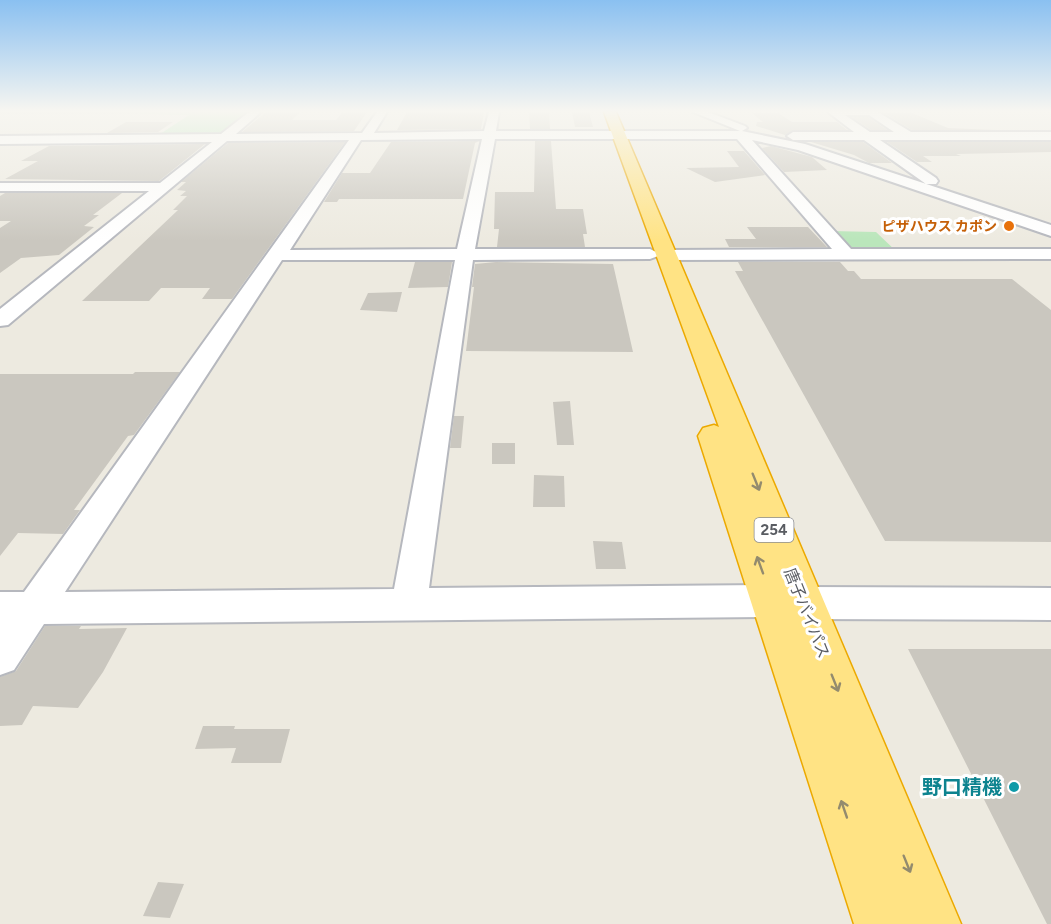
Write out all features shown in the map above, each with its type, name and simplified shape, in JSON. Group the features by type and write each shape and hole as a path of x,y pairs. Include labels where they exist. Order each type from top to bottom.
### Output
{"highway":[{"name":"唐子バイパス","path":"621,155 788,602 931,924"},
{"name":"唐子バイパス","path":"788,602 884,924"}],"street":[{"path":"0,320 203,155"},
{"path":"0,657 17,608 348,155"},
{"path":"409,605 465,255 485,155"},
{"path":"760,155 846,254"},
{"path":"825,155 1051,231"},
{"path":"894,155 954,198"},
{"path":"0,187 164,187"},
{"path":"1030,254 1051,268"},
{"path":"277,255 1051,254"},
{"path":"17,608 788,602 1051,604"}],"green space":[{"path":"830,231 876,232 897,252 854,252"}],"building":[{"path":"32,155 191,155 159,181 5,179 38,161 21,161"},
{"path":"213,155 336,155 232,299 202,299 210,288 161,288 149,301 82,301 178,210 173,210 187,196 180,196 186,191 177,190 186,182 181,182"},
{"path":"382,155 472,155 463,199 339,199 337,202 324,202 342,173 370,173"},
{"path":"535,155 552,155 556,209 583,209 587,234 583,234 585,247 497,247 499,229 494,229 495,192 534,192"},
{"path":"730,155 748,155 765,175 715,182 686,168 739,167"},
{"path":"769,155 805,155 812,157 827,170 784,172"},
{"path":"854,155 881,155 892,163 869,163"},
{"path":"907,155 961,156 923,156 932,162 917,162"},
{"path":"5,193 122,193 93,215 99,215 84,226 94,227 59,255 21,258 0,273 0,228 11,221 0,221 0,196"},
{"path":"747,227 808,227 827,247 729,247 725,239 756,239"},
{"path":"415,262 452,262 448,287 408,288"},
{"path":"496,262 613,264 633,352 466,351 475,264"},
{"path":"738,262 840,262 848,271 854,271 861,279 1012,279 1051,310 1051,542 885,541 735,271 743,271"},
{"path":"402,292 397,312 360,310 368,293"},
{"path":"135,372 180,372 134,435 128,436 74,510 80,510 63,534 18,533 0,556 0,374 133,374"},
{"path":"570,401 574,445 557,445 553,402"},
{"path":"454,416 464,416 461,448 450,448"},
{"path":"492,443 515,443 515,464 492,464"},
{"path":"534,475 564,476 565,507 533,507"},
{"path":"593,541 622,542 626,569 596,569"},
{"path":"45,626 81,626 79,629 127,628 103,672 78,708 33,706 22,725 0,726 0,677 16,671"},
{"name":"野口精機","path":"908,649 1051,649 1051,924 1047,924"},
{"path":"203,726 235,726 234,729 290,729 281,763 231,763 236,748 195,749"},
{"path":"158,882 184,884 170,918 143,916"}],"place":[{"name":"ピザハウス カポン","path":"1009,226"},
{"name":"野口精機","path":"1014,787"}]}
